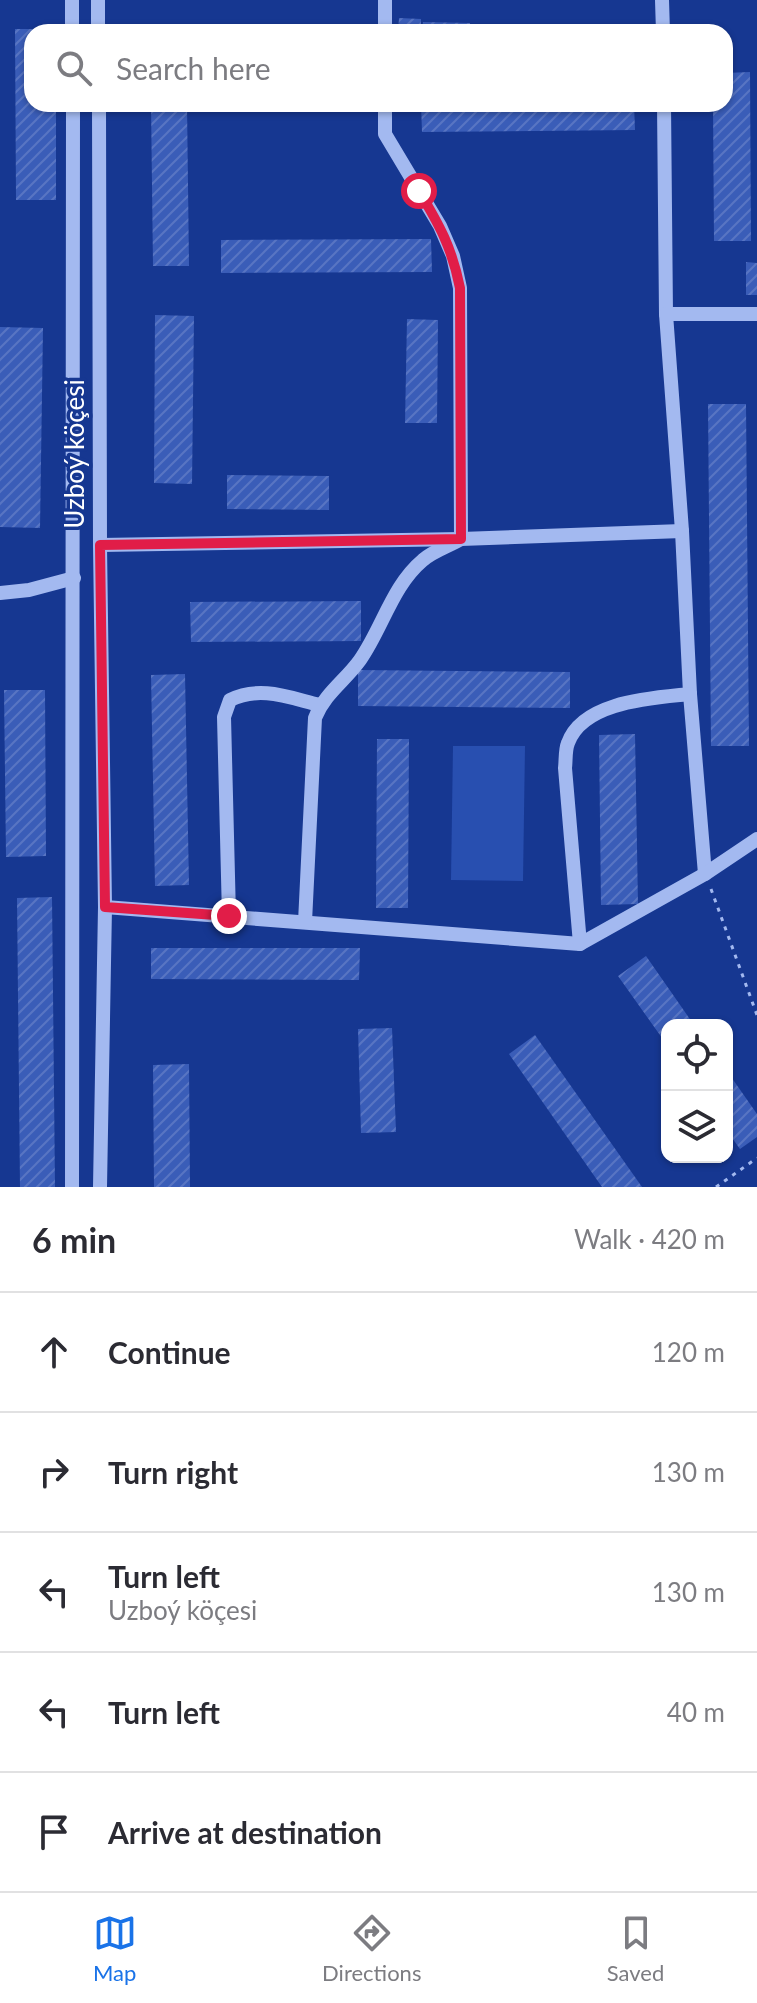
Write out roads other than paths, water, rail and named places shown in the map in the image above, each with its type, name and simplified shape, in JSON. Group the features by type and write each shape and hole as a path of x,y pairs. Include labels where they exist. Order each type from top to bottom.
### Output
{"street":[{"path":"72,0 72,24"},
{"path":"98,0 98,24"},
{"path":"385,0 385,24"},
{"path":"662,0 663,24"},
{"name":"Uzboý köçesi","path":"72,1187 73,112"},
{"name":"Uzboý köçesi","path":"99,112 105,907 100,1187"},
{"path":"385,112 385,134 440,226 453,256 460,288 461,539"},
{"path":"664,112 666,314 690,694 705,874"},
{"path":"666,314 757,314"},
{"path":"100,545 461,539 682,531"},
{"path":"305,922 315,718 320,705 327,694 347,678 362,656 403,581 424,559 461,539"},
{"path":"0,593 29,590 74,578"},
{"path":"229,916 224,717 230,700 243,693 259,691 320,705"},
{"path":"580,944 565,768 568,742 587,719 622,702 690,694"},
{"path":"105,907 580,944 705,874 757,839"}]}
